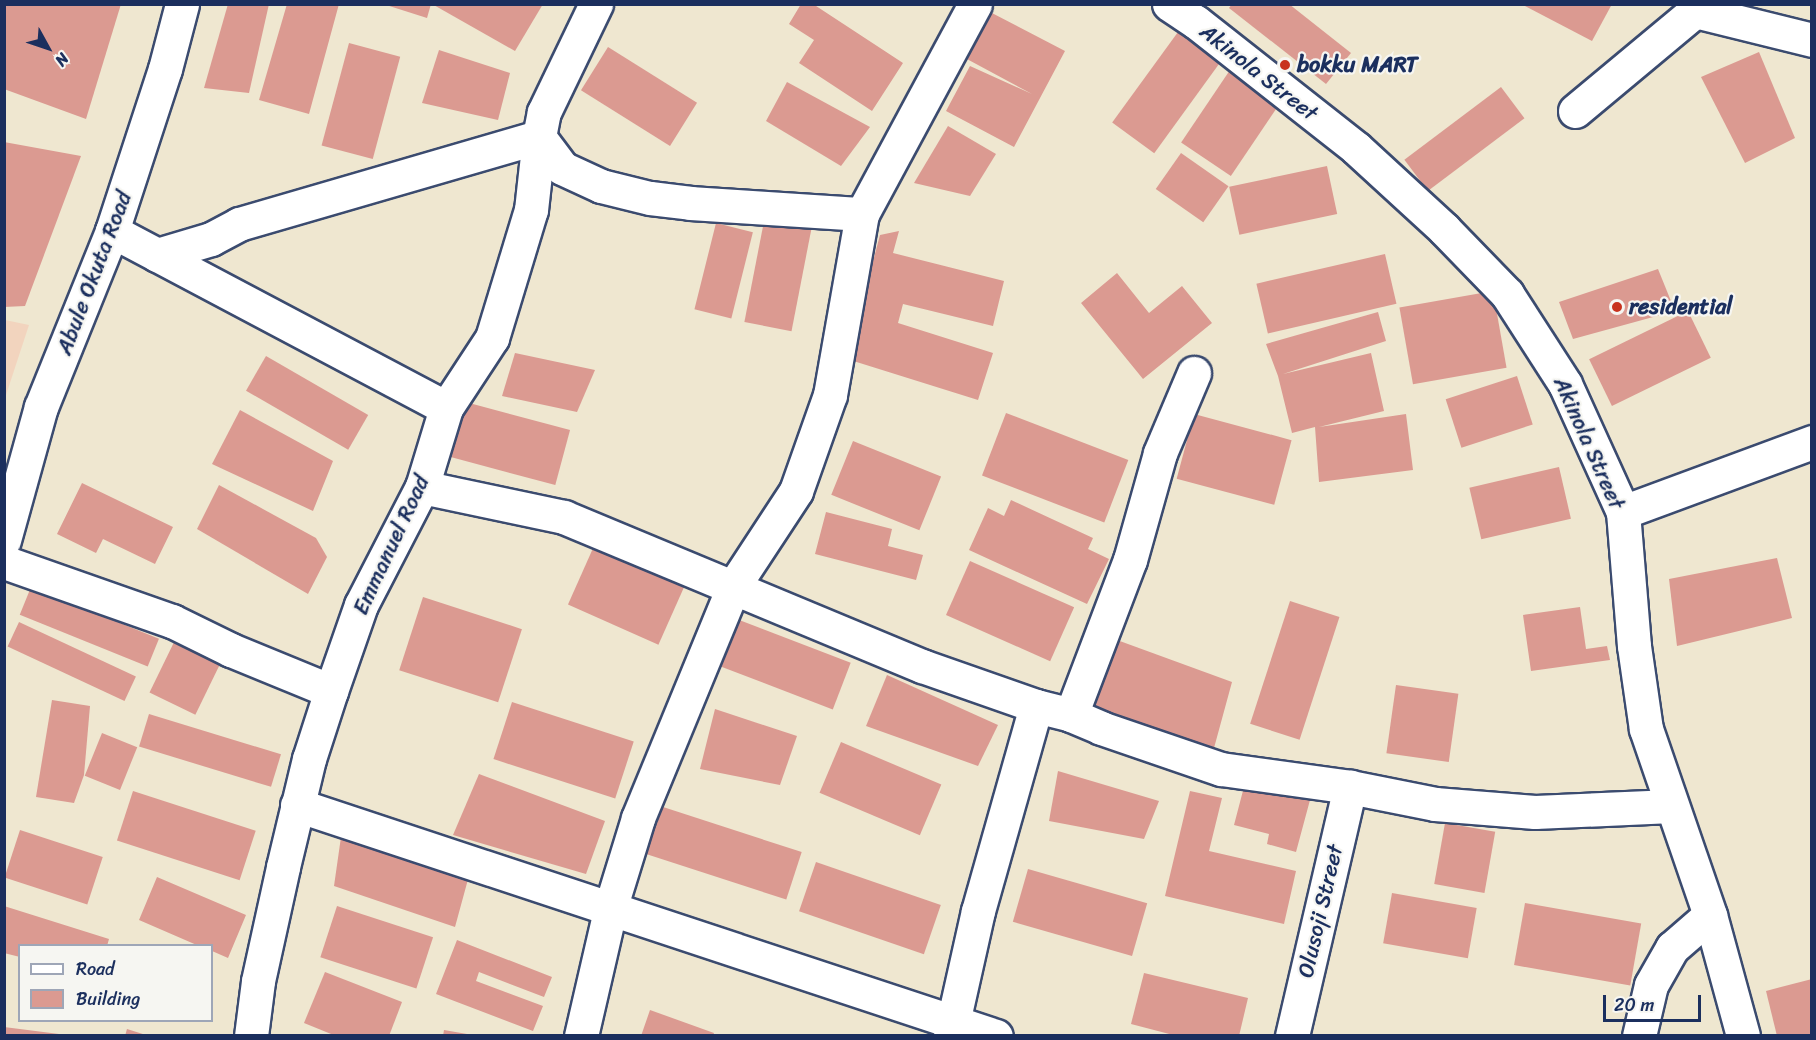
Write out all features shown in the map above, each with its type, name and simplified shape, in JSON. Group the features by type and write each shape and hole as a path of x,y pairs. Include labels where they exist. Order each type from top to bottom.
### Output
{"street":[{"name":"Abule Okuta Road","path":"4,540 41,407 112,231 165,69 182,4"},
{"name":"Emmanuel Road","path":"250,1035 258,981 297,805 331,691 361,605 422,487 431,450 446,408 492,338 531,210 544,112 596,4"},
{"path":"581,1035 611,906 638,818 733,587 796,491 826,406 846,318 862,214 877,190 975,4"},
{"name":"Akinola Street","path":"1169,4 1196,22 1356,148 1444,229 1508,294 1566,384 1623,513 1634,646 1646,729 1710,915 1743,1035"},
{"path":"1575,111 1697,8 1812,40"},
{"path":"157,255 211,239 239,224 539,137 562,168 602,186 650,198 691,203 862,214"},
{"path":"112,231 446,408"},
{"path":"1071,715 1130,560 1160,453 1194,373"},
{"path":"1623,513 1812,442"},
{"path":"422,487 564,517 922,666 1036,706 1071,715 1101,728 1221,770 1350,787 1435,804 1535,812 1672,806"},
{"path":"4,562 172,621 231,650 331,691"},
{"path":"952,1029 978,911 1036,706"},
{"name":"Olusoji Street","path":"1292,1035 1350,787"},
{"path":"297,805 611,906 952,1029 996,1035"},
{"path":"1639,1035 1652,985 1672,948 1710,915"}],"shaded area":[{"path":"4,320 29,325 5,398"}],"building":[{"path":"4,4 121,4 86,119 4,89"},
{"path":"228,4 269,4 249,93 204,88"},
{"path":"287,4 339,4 309,114 259,100"},
{"path":"383,4 431,4 427,18"},
{"path":"432,4 543,4 515,51"},
{"path":"801,4 813,4 903,63 872,111 799,63 814,40 789,24"},
{"path":"1232,4 1289,4 1351,53 1326,84 1229,8"},
{"path":"1521,4 1612,4 1592,41"},
{"path":"990,12 1065,51 1014,147 946,111 970,66 1032,94 965,58"},
{"path":"1178,32 1220,63 1154,153 1112,123"},
{"path":"349,43 400,57 373,159 322,145"},
{"path":"608,47 697,103 670,146 581,90"},
{"path":"439,50 510,73 498,120 422,103"},
{"path":"1759,52 1795,138 1745,163 1701,77"},
{"path":"1232,67 1282,101 1231,176 1181,142"},
{"path":"787,82 870,127 841,166 766,121"},
{"path":"1501,87 1524,118 1428,191 1404,160"},
{"path":"948,126 996,154 970,196 914,183"},
{"path":"4,142 81,156 25,306 4,307"},
{"path":"1181,153 1229,186 1203,222 1156,189"},
{"path":"1327,166 1337,214 1239,235 1229,187"},
{"path":"765,216 812,225 792,331 744,322"},
{"path":"716,223 753,232 731,319 694,309"},
{"path":"899,231 893,253 1004,281 993,326 903,304 898,323 993,353 978,400 847,359 880,235"},
{"path":"1385,254 1396,304 1268,333 1256,284"},
{"name":"residential","path":"1658,269 1675,311 1573,339 1559,302"},
{"path":"1117,273 1149,313 1182,286 1212,323 1143,379 1081,303"},
{"path":"1493,291 1507,368 1413,384 1399,307"},
{"path":"1688,311 1711,358 1612,406 1589,359"},
{"path":"1378,312 1386,341 1283,374 1371,353 1384,411 1319,427 1406,414 1413,470 1319,482 1315,427 1292,433 1278,376 1266,344"},
{"path":"515,353 595,370 577,412 502,396"},
{"path":"266,356 368,415 348,450 246,391"},
{"path":"1517,376 1533,425 1461,448 1446,399"},
{"path":"458,400 570,430 555,485 443,455"},
{"path":"240,410 333,461 313,511 212,464"},
{"path":"1006,413 1128,460 1104,522 982,476"},
{"path":"1194,414 1292,440 1274,505 1177,479"},
{"path":"853,441 941,477 919,530 831,495"},
{"path":"1559,467 1571,519 1481,539 1469,488"},
{"path":"82,483 173,527 155,564 103,539 96,553 57,534"},
{"path":"219,485 316,538 327,557 308,594 197,529"},
{"path":"1011,500 1093,538 1088,549 1109,559 1087,604 969,550 988,508 1004,516"},
{"path":"826,512 892,529 888,546 923,555 916,580 815,554"},
{"path":"594,546 684,586 658,645 568,604"},
{"path":"1777,558 1792,618 1677,646 1669,579"},
{"path":"970,561 1074,607 1050,661 946,615"},
{"path":"31,587 159,639 148,667 20,615"},
{"path":"423,597 522,629 498,702 399,670"},
{"path":"1290,601 1339,617 1300,740 1250,724"},
{"path":"1580,607 1586,649 1607,646 1610,660 1531,671 1523,615"},
{"path":"734,618 851,663 833,709 716,665"},
{"path":"19,622 136,677 125,701 8,646"},
{"path":"178,634 224,656 195,715 150,692"},
{"path":"1117,640 1232,682 1214,748 1089,710"},
{"path":"887,675 998,725 978,766 866,726"},
{"path":"1396,685 1458,694 1449,762 1386,753"},
{"path":"52,700 90,706 84,775 74,803 36,797"},
{"path":"512,702 634,742 615,799 493,759"},
{"path":"715,709 797,736 780,785 700,769"},
{"path":"149,714 281,754 271,787 139,747"},
{"path":"102,733 137,747 120,790 85,776"},
{"path":"841,742 941,785 920,835 820,793"},
{"path":"1058,771 1159,801 1144,839 1049,821"},
{"path":"479,774 605,821 586,874 453,835"},
{"path":"1245,783 1310,800 1296,852 1267,844 1269,834 1234,825"},
{"path":"133,791 256,831 240,880 117,840"},
{"path":"1190,791 1222,798 1209,851 1296,871 1284,924 1165,896"},
{"path":"660,806 802,852 786,900 645,854"},
{"path":"1445,823 1495,832 1484,893 1434,884"},
{"path":"20,830 103,857 87,904 5,878"},
{"path":"341,837 470,872 455,927 334,886"},
{"path":"816,862 941,905 924,954 799,911"},
{"path":"1028,869 1147,903 1132,956 1013,922"},
{"path":"157,877 246,915 228,958 213,951 213,944 194,944 139,920"},
{"path":"1392,893 1477,908 1468,958 1383,943"},
{"path":"1525,903 1641,923 1630,986 1514,965"},
{"path":"4,906 109,939 108,944 18,944 18,956 4,953"},
{"path":"337,906 433,937 416,989 320,957"},
{"path":"457,940 552,977 544,997 479,972 476,981 543,1006 533,1031 436,994"},
{"path":"325,972 402,1002 389,1036 336,1036 304,1023"},
{"path":"1144,973 1248,998 1239,1036 1177,1036 1131,1024"},
{"path":"1812,979 1812,1036 1777,1036 1766,991"},
{"path":"650,1010 714,1033 713,1036 641,1036"},
{"path":"4,1027 59,1034 59,1036 4,1036"},
{"path":"127,1029 146,1035 146,1036 125,1036"},
{"path":"444,1030 467,1034 467,1036 443,1036"}],"place":[{"name":"bokku MART","path":"1285,65"},
{"name":"residential","path":"1617,307"}]}
